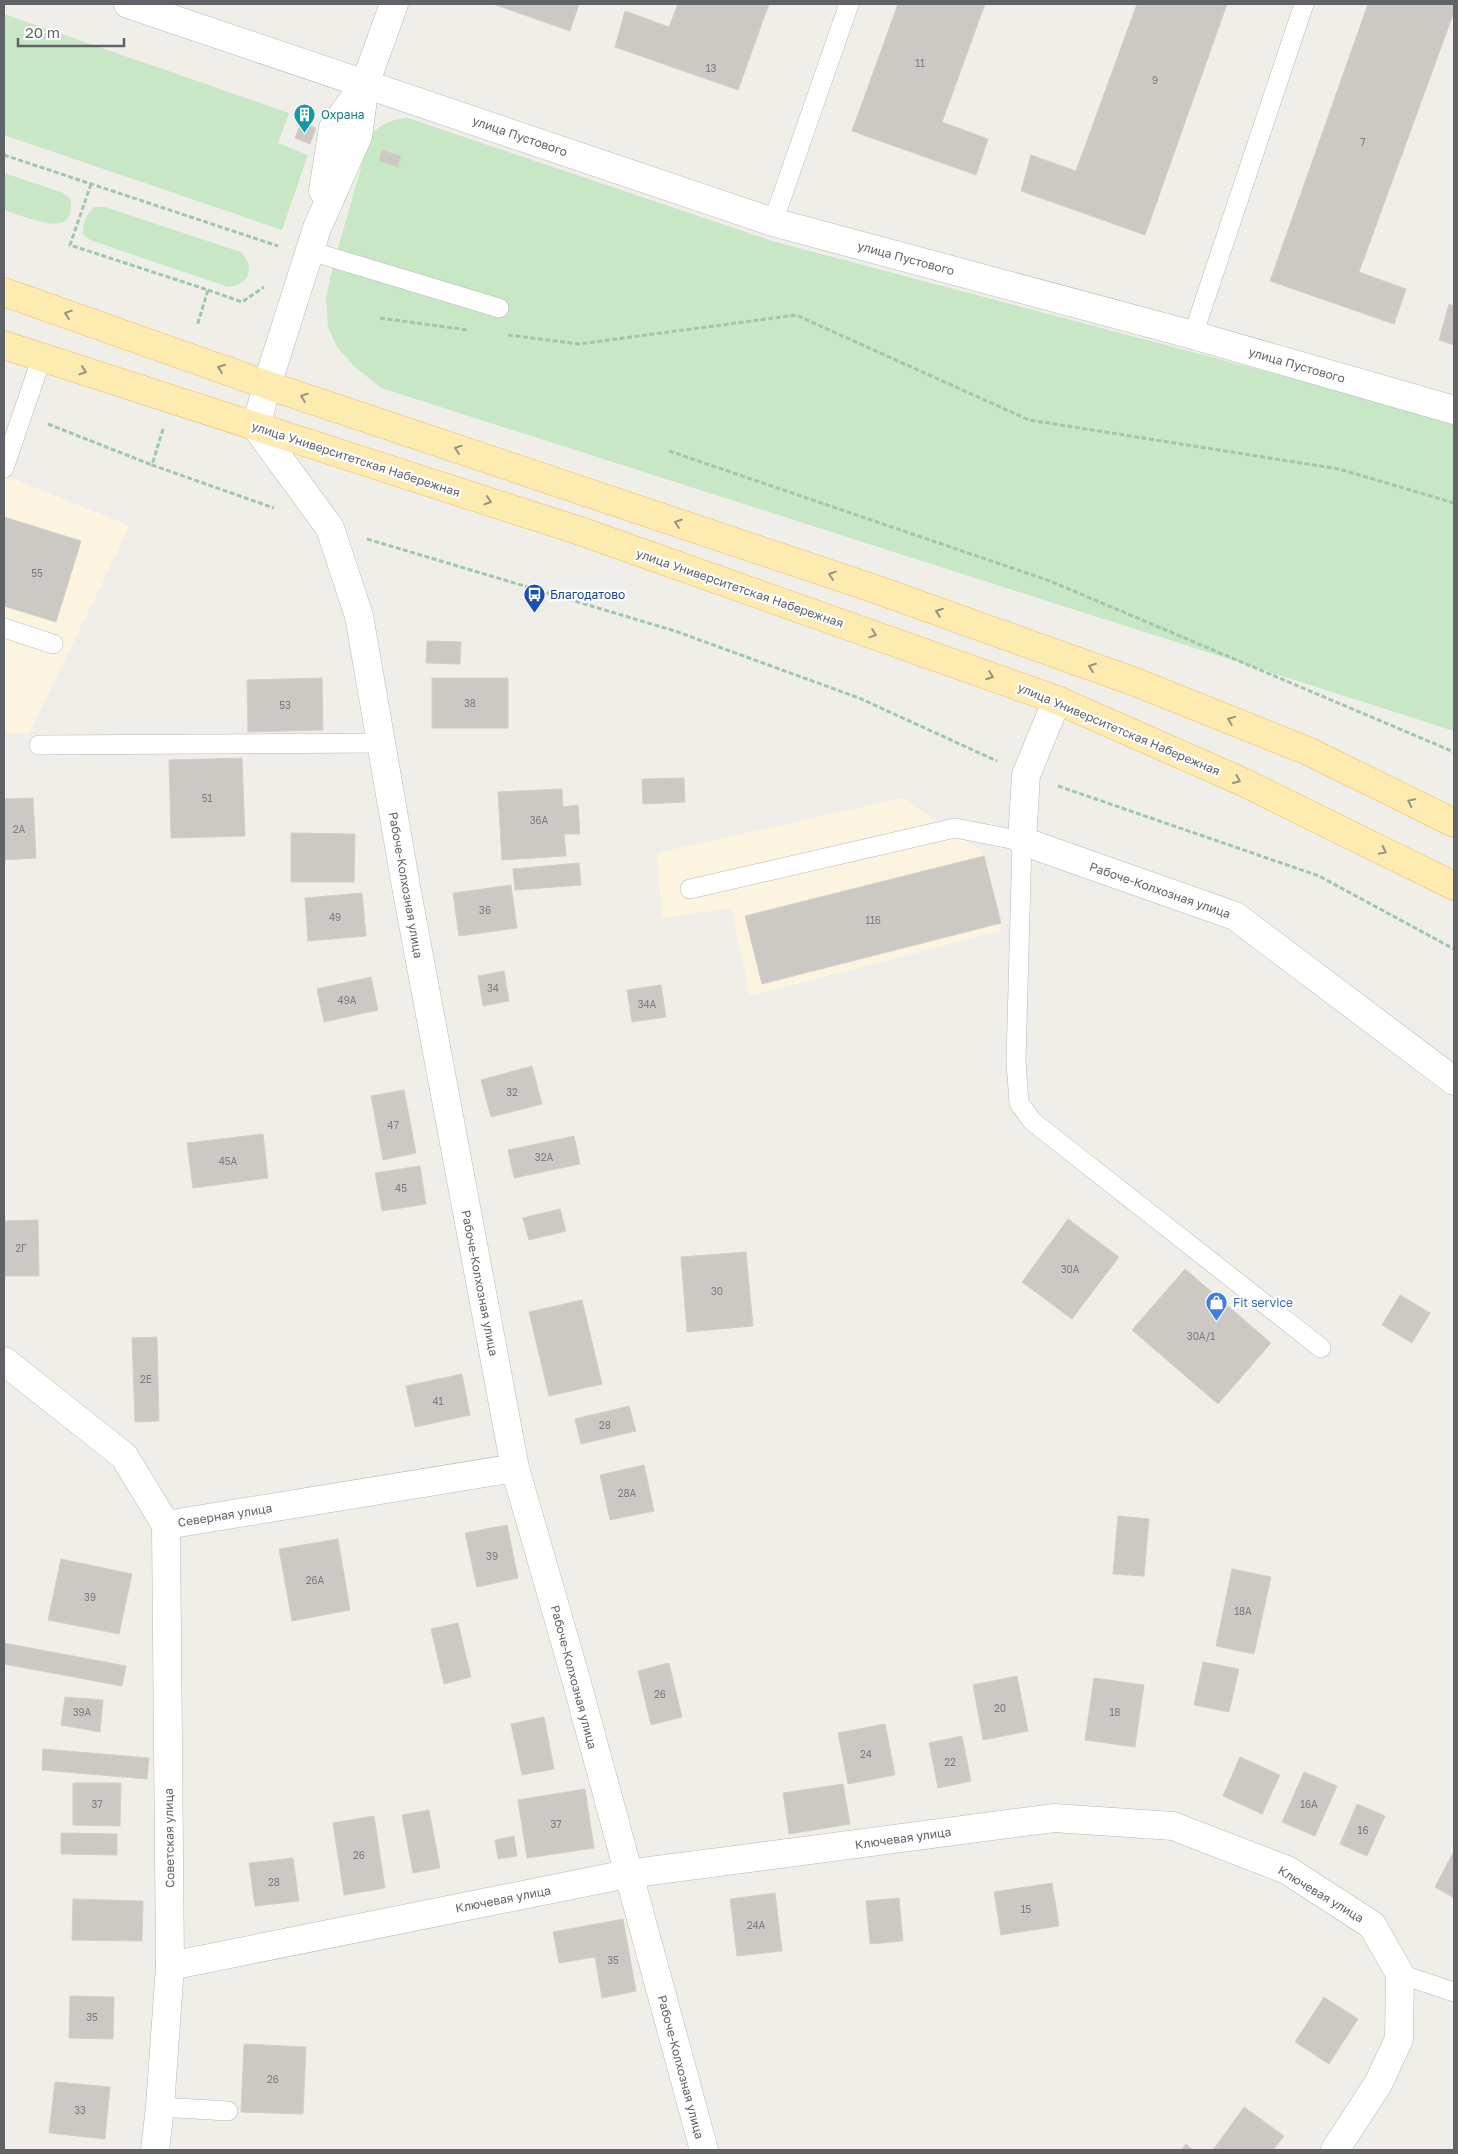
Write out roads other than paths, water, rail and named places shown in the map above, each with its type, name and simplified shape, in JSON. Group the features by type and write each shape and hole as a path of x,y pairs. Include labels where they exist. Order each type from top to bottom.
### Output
{"main road":[{"path":"4,292 267,385 878,590 1138,683 1308,751 1454,823"},
{"name":"улица Университетская Набережная","path":"4,345 583,532 1057,700 1243,782 1454,886"}],"street":[{"name":"улица Пустового","path":"128,4 773,222 1192,335 1454,410"},
{"path":"256,427 303,242 358,136 365,84 394,4"},
{"name":"Рабоче-Колхозная улица","path":"256,427 330,528 359,616 407,892 515,1468 575,1676 627,1874 704,2150"},
{"path":"1022,841 1026,775 1057,700"},
{"name":"Рабоче-Колхозная улица","path":"1022,841 1235,916 1454,1081"},
{"name":"Северная улица","path":"4,1362 124,1456 166,1525 515,1468"},
{"name":"Советская улица","path":"155,2150 170,1966 166,1525"},
{"name":"Ключевая улица","path":"170,1966 627,1874 1054,1818 1173,1826 1287,1870 1372,1925 1400,1974"},
{"path":"1335,2150 1378,2084 1399,2039 1400,1974"}],"lane":[{"path":"773,222 849,4"},
{"path":"1192,335 1304,4"},
{"path":"303,242 499,308"},
{"path":"4,468 42,358"},
{"path":"4,628 53,644"},
{"path":"39,744 381,743"},
{"path":"690,889 955,828 1022,841 1016,1061 1019,1103 1032,1121 1321,1348"},
{"path":"1400,1974 1454,1992"},
{"path":"160,2107 228,2111"}],"place":[{"name":"Охрана","path":"305,133"},
{"name":"Благодатово","path":"534,613"},
{"name":"Fit service","path":"1217,1321"}]}
